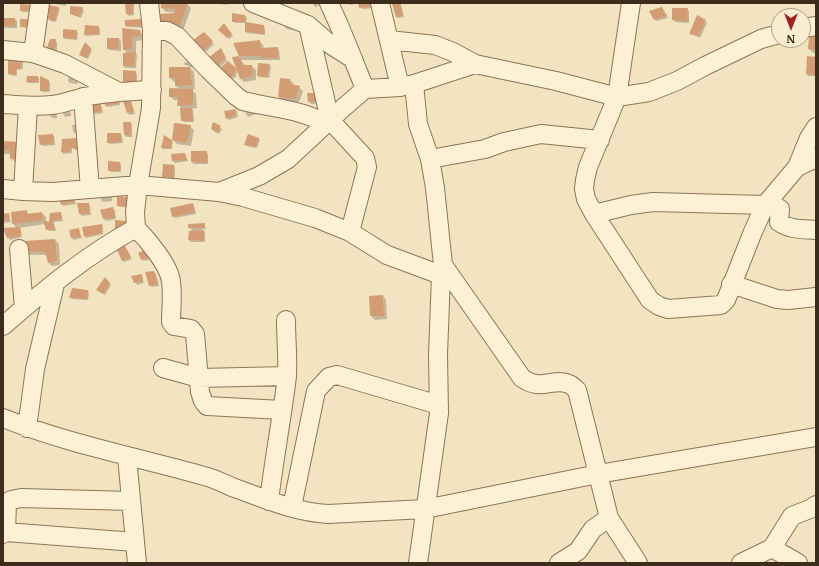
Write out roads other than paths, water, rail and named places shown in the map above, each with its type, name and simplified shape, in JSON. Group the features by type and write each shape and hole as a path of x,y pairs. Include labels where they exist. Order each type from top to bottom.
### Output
{"street":[{"path":"33,53 40,3"},
{"path":"149,3 152,30 151,108 138,185 135,212 136,228 147,239 169,272 171,281 171,322 174,326 191,329 195,334 200,392 203,401 207,406 282,410"},
{"path":"253,3 308,26 331,45 353,59"},
{"path":"328,3 339,25 365,89"},
{"path":"380,3 389,40 407,86 430,159 435,188 442,270 438,355 439,405 418,563"},
{"path":"631,3 617,97 588,167 584,189 586,199 594,214 650,300 659,306 668,309 721,306 726,300 765,205 797,167 809,138 816,127"},
{"path":"308,26 328,122"},
{"path":"152,30 167,31 177,36 236,96 243,101 301,113 328,122 365,158 367,166 350,232"},
{"path":"389,40 435,45 453,52 475,64 556,81 617,97 650,92 677,81 761,39 771,36"},
{"path":"3,50 33,53 65,64 117,91"},
{"path":"219,192 259,176 288,159 365,89 407,86 475,64"},
{"path":"3,104 28,106 57,104 117,91 152,90"},
{"path":"84,97 90,189"},
{"path":"23,191 28,106"},
{"path":"430,159 485,149 504,142 541,134 600,140"},
{"path":"797,167 816,158"},
{"path":"3,189 53,192 138,185 219,192 243,197 315,218 350,232 387,255 442,270 522,378 528,383 536,385 560,382 570,384 577,390 609,518 638,563"},
{"path":"594,214 631,205 653,202 765,205 775,206 780,209 779,222 785,226 798,229 816,230"},
{"path":"3,326 70,271 116,239 136,228"},
{"path":"19,249 24,308"},
{"path":"55,284 35,369 11,423 127,457 205,476 269,501 316,513 328,514 426,509 598,474 816,437"},
{"path":"732,284 777,299 788,300 816,297"},
{"path":"269,501 274,461 281,428 287,376 286,320"},
{"path":"163,368 199,378 287,376"},
{"path":"292,507 316,391 329,377 337,375 439,405"},
{"path":"127,457 137,563"},
{"path":"131,501 21,498 11,500 7,503 4,533 135,542"},
{"path":"741,563 772,548 792,516 816,505"},
{"path":"562,562 578,551 593,529 609,518"},
{"path":"772,548 798,563"}]}
